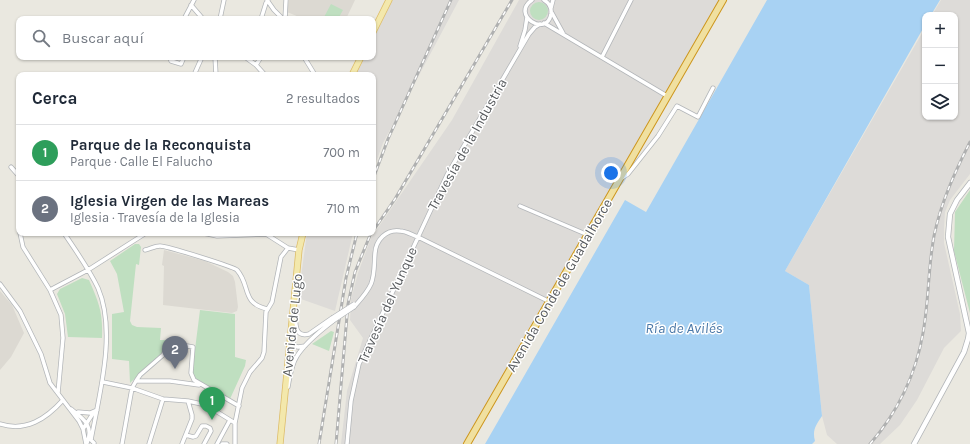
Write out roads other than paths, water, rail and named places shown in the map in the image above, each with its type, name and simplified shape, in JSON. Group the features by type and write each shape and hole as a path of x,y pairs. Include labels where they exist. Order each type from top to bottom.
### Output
{"highway":[{"name":"Avenida Conde de Guadalhorce","path":"467,444 723,0"}],"main road":[{"path":"376,25 386,1"},
{"path":"354,72 360,60"},
{"name":"Avenida de Lugo","path":"280,444 299,250 302,236"}],"street":[{"path":"186,16 194,0"},
{"path":"221,16 224,0"},
{"path":"284,16 286,0"},
{"name":"Travesía de la Industria","path":"518,51 525,30 527,17 526,8 532,0"},
{"path":"544,0 549,4 563,33"},
{"name":"Travesía de la Industria","path":"418,237 456,158 518,51 532,30 548,20 553,0"},
{"path":"602,57 631,0"},
{"path":"262,16 268,1 274,10 281,16"},
{"path":"191,5 200,16"},
{"path":"527,17 532,23 542,24 563,33 668,96"},
{"path":"173,60 181,64 183,60"},
{"path":"195,72 201,60"},
{"path":"215,60 216,72"},
{"path":"249,60 262,72"},
{"path":"256,65 259,60"},
{"path":"306,60 312,72"},
{"path":"621,178 628,174 658,136 677,106 698,117 713,88"},
{"path":"11,167 16,173"},
{"path":"914,444 964,352 968,339 969,333 948,237 950,214 953,205 970,183"},
{"path":"520,206 588,235"},
{"path":"294,300 296,329 299,334 304,336 354,306 364,296 370,285 374,274 375,252 378,242 385,234 393,231 401,231 418,237 550,302"},
{"path":"21,236 23,247 50,290 62,315 63,338 58,393"},
{"path":"66,236 88,270 98,289 106,319 106,341 102,382 91,440 93,444"},
{"path":"50,290 88,270 141,236"},
{"path":"269,236 288,248 299,250"},
{"name":"Travesía del Yunque","path":"347,444 351,401 359,364 418,237"},
{"path":"145,250 159,246 170,248 234,268 241,277 252,302 258,307 267,309"},
{"path":"235,444 236,423 242,388 250,372 262,358 264,352 266,312 272,302 281,257 288,248"},
{"path":"0,284 20,311 42,354 50,382 83,429 86,444"},
{"path":"282,417 291,369 296,357 332,319"},
{"path":"291,334 294,346 305,346"},
{"path":"122,444 132,388 140,375 163,355 170,344 193,346 191,373 194,380 202,386 240,406"},
{"path":"50,382 55,382 59,379"},
{"path":"136,381 170,381 192,383 202,386"},
{"path":"102,382 132,388 163,399 188,401 206,405 236,423"},
{"path":"149,444 163,399"},
{"path":"0,424 6,426 23,427 33,424 48,415 63,400"},
{"path":"182,444 192,419 188,401"},
{"path":"67,405 87,423 89,431 86,444"},
{"path":"74,411 90,413 96,410"},
{"path":"83,429 96,410"},
{"path":"216,444 230,420"},
{"path":"186,435 192,437 196,436 202,426 206,426 210,428 211,431 204,444"},
{"path":"222,444 227,444"}],"water":[{"name":"Ría de Avilés","path":"767,0 940,0 933,12 922,12 922,30 785,271 809,285 822,416 816,425 814,431 815,441 812,444 485,444 625,200 646,212"}],"railway":[{"path":"376,171 388,139 451,0"},
{"path":"376,227 395,199 512,0"},
{"path":"870,444 880,432 897,406 916,363 925,321 932,248 937,223 949,188 970,142"},
{"path":"319,444 346,278 356,236"},
{"path":"336,444 348,304 355,272 370,236"}],"place":[{"name":"Iglesia Virgen de las Mareas","path":"175,369"},
{"name":"Parque de la Reconquista","path":"212,420"}]}
